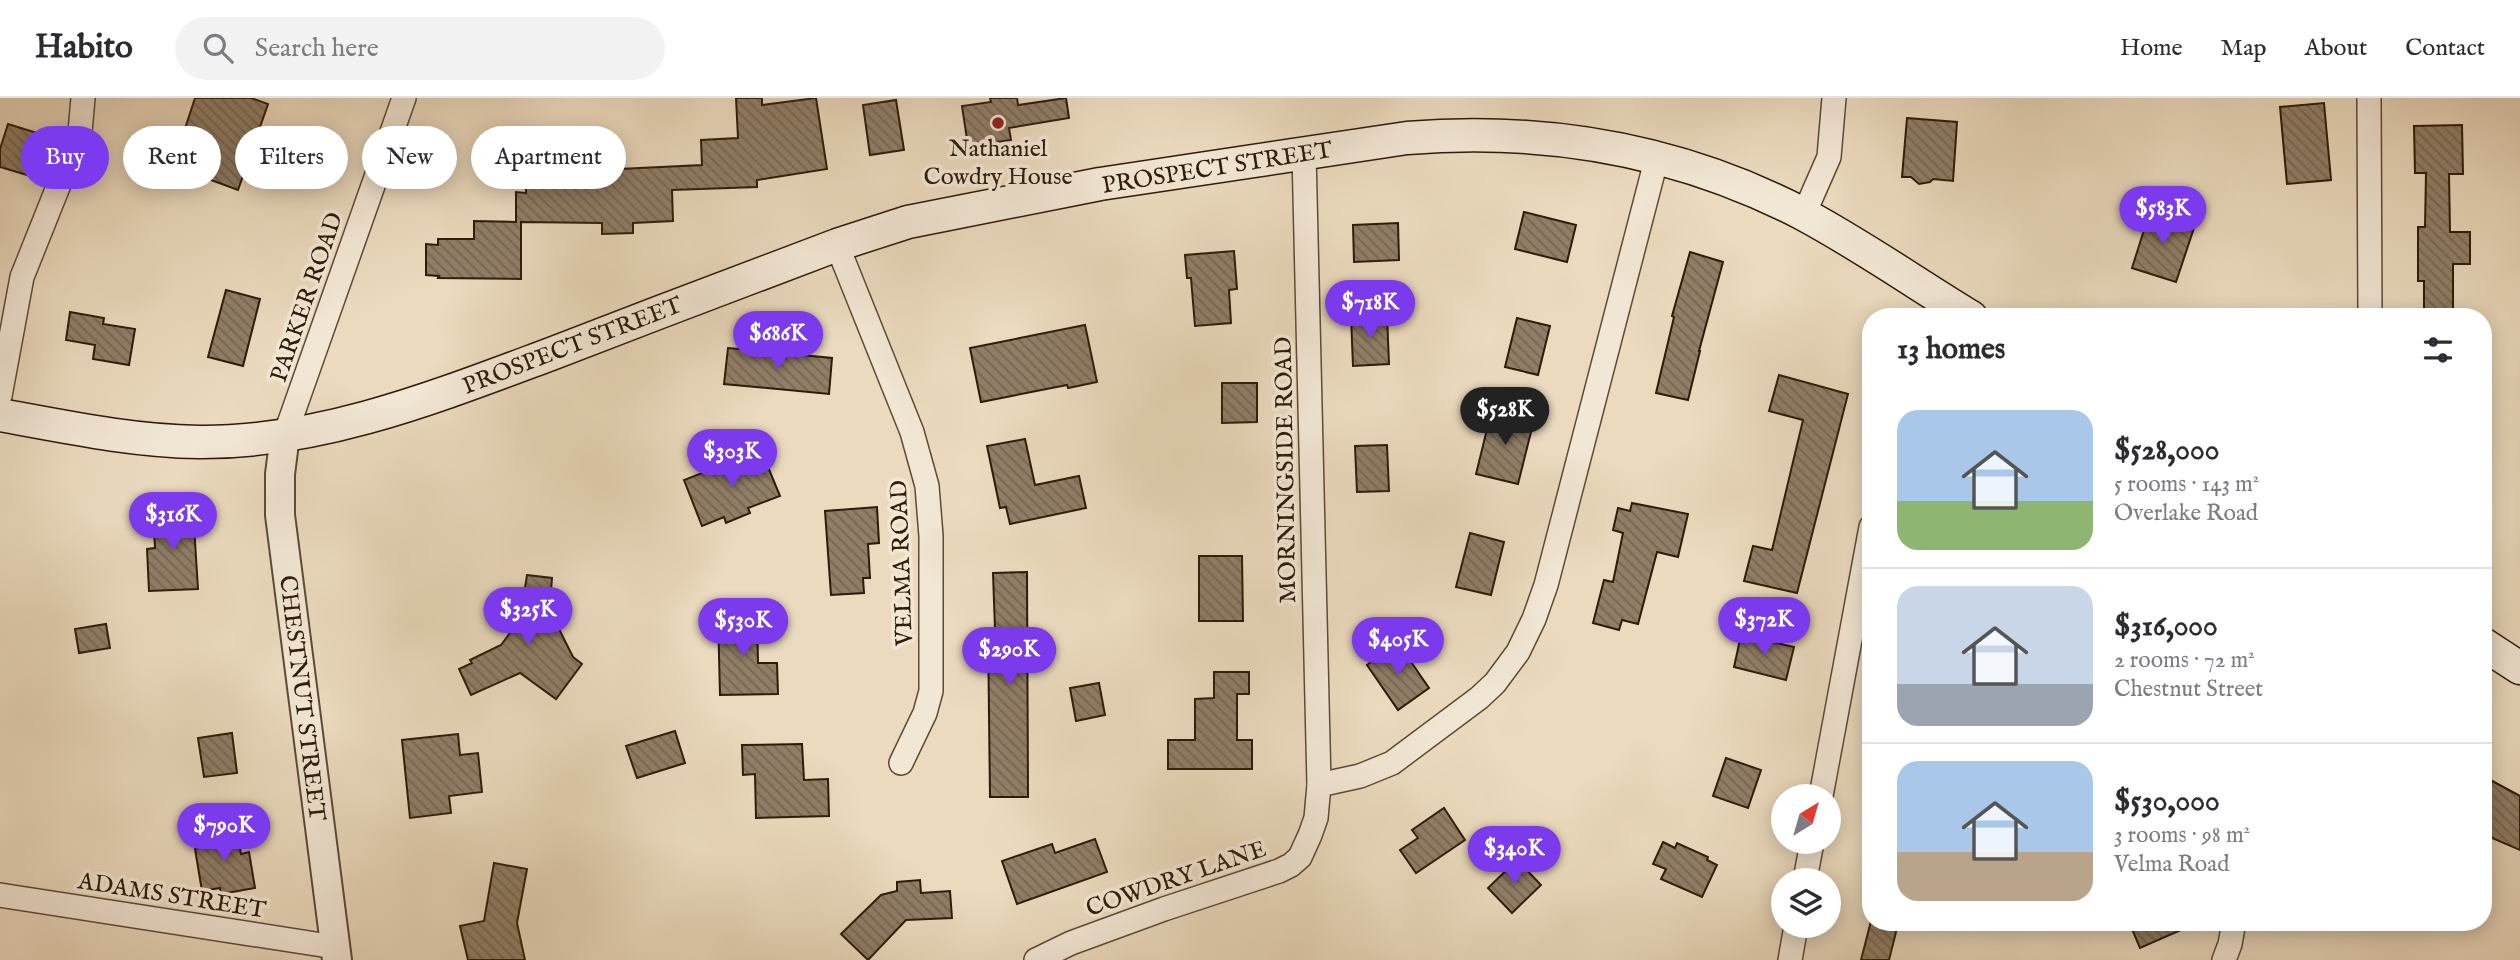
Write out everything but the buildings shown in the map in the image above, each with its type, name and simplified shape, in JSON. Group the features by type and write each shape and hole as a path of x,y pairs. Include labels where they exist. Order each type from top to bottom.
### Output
{"main road":[{"name":"PROSPECT STREET","path":"0,415 124,437 162,440 200,442 285,435 399,409 837,245 908,222 1100,184 1407,138 1453,135 1501,135 1578,142 1657,157 1743,186 1804,215 1945,308"},
{"path":"2492,650 2520,668"}],"street":[{"path":"0,396 22,277 79,132 83,98"},
{"name":"PARKER ROAD","path":"285,435 404,98"},
{"path":"1804,215 1829,157 1834,98"},
{"path":"2369,98 2370,308"},
{"name":"MORNINGSIDE ROAD","path":"1304,153 1319,785"},
{"path":"1319,785 1360,776 1392,763 1407,753 1495,683 1527,636 1546,585 1657,157"},
{"name":"VELMA ROAD","path":"837,245 912,432 927,486 931,536 930,691 925,713 901,763"},
{"name":"CHESTNUT STREET","path":"285,435 280,474 280,515 336,954"},
{"path":"1823,784 1862,587"},
{"name":"COWDRY LANE","path":"1036,960 1071,943 1279,871 1291,864 1300,857 1310,835 1316,818 1319,785"},
{"name":"ADAMS STREET","path":"0,895 336,954"},
{"path":"2224,960 2232,931"},
{"path":"1790,960 1794,938"}],"place":[{"name":"Nathaniel Cowdry House","path":"998,123"}]}
